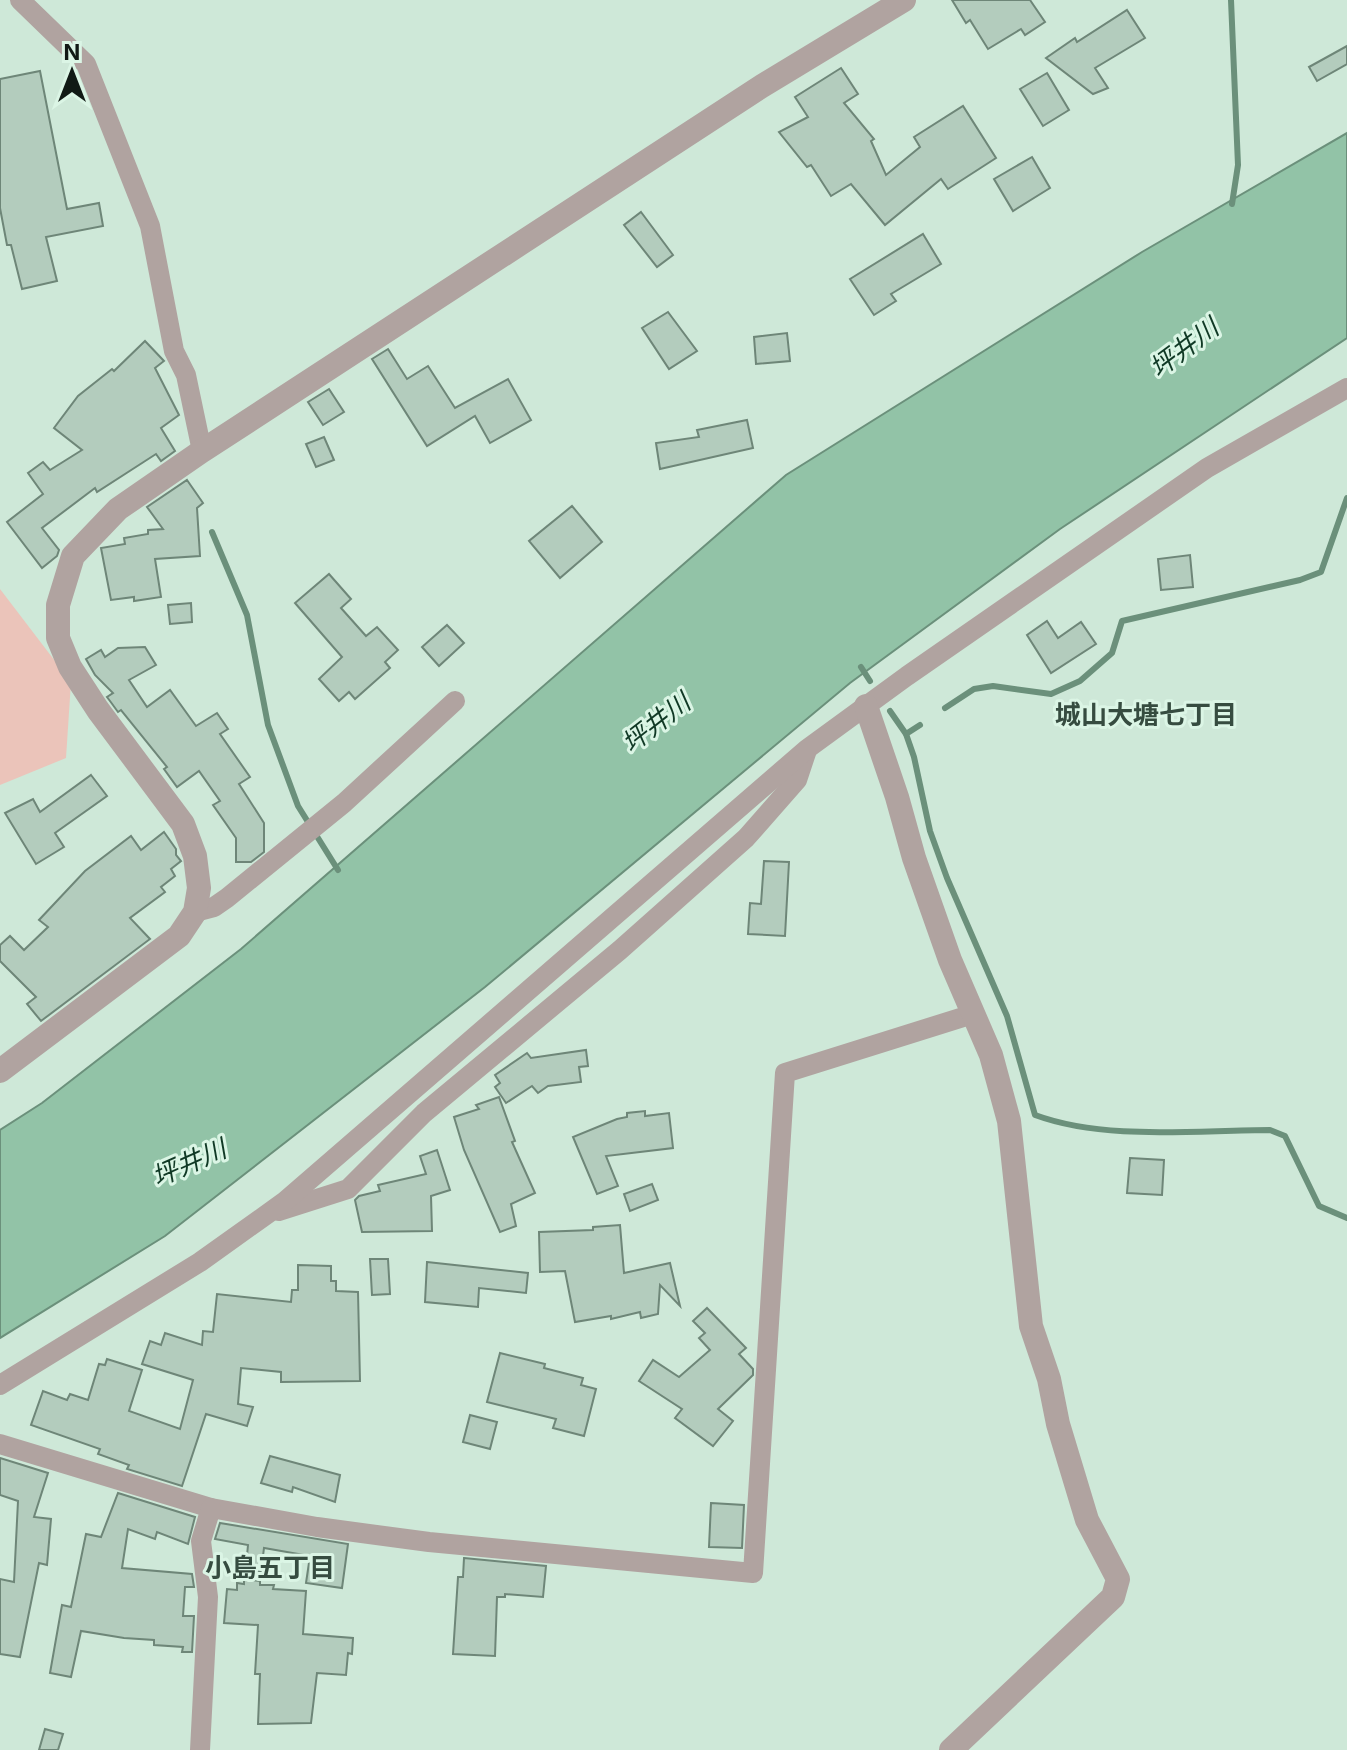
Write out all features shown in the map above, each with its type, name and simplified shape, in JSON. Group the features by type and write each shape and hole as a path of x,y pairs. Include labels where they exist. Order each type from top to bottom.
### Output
{"street":[{"path":"20,0 86,64 150,226 174,351 186,375 202,451"},
{"path":"0,1071 179,936 195,912 199,888 195,856 183,824 98,710 70,667 58,638 58,605 73,556 118,509 202,451 749,95 904,0"},
{"path":"0,1385 200,1262 284,1202 807,749 1207,468 1347,388"},
{"path":"195,912 214,907 227,898 322,822 455,701"},
{"path":"866,706 950,960 991,1055 1009,1121 1031,1326 1049,1379 1058,1424 1087,1520 1118,1579 1113,1597 951,1750"},
{"path":"264,1216 348,1189 424,1113 620,950 746,838 797,780 807,749"},
{"path":"0,1444 211,1508 317,1527 429,1542 753,1573 785,1073 973,1014"},
{"path":"200,1750 208,1597 201,1541 211,1508"}],"shaded area":[{"path":"0,589 71,682 66,758 0,785"}],"water":[{"name":"坪井川","path":"1347,133 1347,338 1060,529 850,683 485,987 165,1236 0,1338 0,1130 42,1103 241,949 786,475 1142,252"}],"building":[{"path":"952,0 1030,0 1045,22 1025,35 1021,29 988,49 970,20 966,23"},
{"path":"1127,10 1145,38 1095,68 1108,88 1093,94 1046,58 1075,38 1077,42"},
{"path":"1347,46 1347,64 1317,81 1309,67"},
{"path":"841,68 858,94 844,103 874,139 871,141 886,175 920,147 914,137 963,106 996,158 948,189 941,179 885,225 851,184 831,196 811,165 807,167 779,132 808,117 795,97"},
{"path":"40,71 67,209 99,203 103,226 46,237 57,281 22,289 11,245 7,245 0,208 0,79"},
{"path":"1047,73 1069,110 1043,126 1020,89"},
{"path":"1032,157 1050,188 1013,211 994,179"},
{"path":"641,212 673,255 657,267 624,225"},
{"path":"923,234 941,264 891,294 896,301 874,315 850,279"},
{"path":"668,312 697,351 669,369 642,328"},
{"path":"787,333 790,361 756,364 754,337"},
{"path":"145,341 164,361 155,368 179,415 161,428 175,451 161,461 156,454 97,492 95,488 42,528 59,550 57,556 42,568 7,522 43,494 28,473 43,462 50,470 82,450 54,428 78,396 112,369 114,371"},
{"path":"388,349 407,379 428,366 455,408 508,379 531,420 490,443 475,416 427,446 372,359"},
{"path":"329,389 344,412 323,425 308,402"},
{"path":"747,420 753,448 660,469 656,443 699,437 697,430"},
{"path":"324,437 334,460 316,467 306,444"},
{"path":"187,480 203,503 197,508 200,556 155,559 161,597 111,600 101,548 125,544 124,538 148,534 148,530 163,529 147,507"},
{"path":"572,506 602,542 560,578 529,541"},
{"path":"1190,555 1193,587 1161,590 1158,559"},
{"path":"329,574 351,599 341,608 366,636 377,627 398,650 385,662 390,668 355,699 349,692 339,701 319,679 342,657 295,603"},
{"path":"191,603 192,622 170,624 168,605"},
{"path":"1047,621 1058,638 1081,622 1096,644 1051,673 1027,635"},
{"path":"447,625 464,643 439,666 422,647"},
{"path":"145,647 156,665 129,680 147,707 170,690 196,726 217,713 228,729 220,734 250,777 239,784 264,823 264,852 251,862 236,862 236,838 213,805 220,801 199,771 177,787 164,769 167,767 107,697 113,693 95,675 86,659 101,650 105,657 118,648"},
{"path":"91,775 107,796 55,833 64,847 36,864 5,813 33,799 40,812"},
{"path":"164,832 181,861 171,869 175,876 161,887 165,892 130,918 150,939 41,1021 27,1004 36,997 0,961 0,945 10,936 24,950 48,927 39,920 85,871 131,836 141,850"},
{"path":"764,861 789,862 785,936 748,934 750,903 761,904"},
{"path":"586,1050 588,1066 579,1067 581,1082 548,1086 538,1093 532,1086 506,1103 495,1087 500,1083 495,1075 527,1053 531,1058"},
{"path":"499,1097 515,1141 512,1142 535,1193 511,1204 516,1226 500,1232 464,1150 454,1117 479,1109 476,1105"},
{"path":"645,1111 645,1116 669,1113 673,1148 606,1156 618,1186 597,1194 573,1137 627,1117 627,1113"},
{"path":"437,1150 450,1190 431,1196 432,1231 362,1232 355,1200 359,1196 380,1191 378,1185 426,1174 420,1156"},
{"path":"1130,1158 1164,1160 1162,1195 1127,1193"},
{"path":"652,1184 658,1200 630,1211 624,1194"},
{"path":"620,1225 624,1273 670,1263 680,1306 660,1285 658,1314 641,1318 640,1312 611,1319 611,1316 575,1322 565,1271 540,1272 539,1232 593,1230 593,1227"},
{"path":"370,1259 388,1259 390,1294 372,1295"},
{"path":"427,1262 528,1273 526,1293 479,1288 478,1307 425,1302"},
{"path":"298,1265 331,1266 331,1281 336,1281 336,1291 358,1292 360,1381 281,1382 281,1372 241,1368 238,1404 253,1407 247,1426 206,1414 182,1486 127,1469 129,1465 98,1454 100,1449 31,1425 43,1391 67,1400 70,1394 88,1400 99,1364 105,1365 107,1359 142,1370 129,1411 180,1429 193,1380 142,1364 150,1341 161,1345 165,1333 202,1345 203,1331 213,1332 217,1294 291,1302 292,1290 298,1290"},
{"path":"707,1308 746,1348 739,1354 753,1369 753,1375 718,1409 733,1421 713,1446 675,1418 682,1409 639,1381 653,1360 679,1377 710,1350 699,1338 705,1333 693,1321"},
{"path":"500,1353 545,1364 544,1368 583,1378 581,1385 596,1389 584,1436 553,1428 556,1419 487,1402"},
{"path":"470,1415 497,1422 490,1449 463,1442"},
{"path":"270,1456 340,1475 335,1502 293,1487 292,1492 261,1483"},
{"path":"0,1458 48,1473 34,1517 51,1519 47,1565 39,1563 20,1657 0,1654 0,1579 14,1582 18,1501 0,1495"},
{"path":"118,1493 195,1517 188,1544 157,1532 155,1539 128,1529 122,1568 192,1574 194,1587 185,1587 183,1616 194,1616 192,1652 182,1652 183,1647 154,1645 154,1640 81,1631 71,1677 50,1673 62,1605 71,1607 86,1534 101,1537"},
{"path":"711,1503 744,1505 742,1548 709,1547"},
{"path":"220,1523 348,1544 342,1588 306,1583 310,1556 264,1548 261,1572 246,1566 248,1545 215,1539"},
{"path":"464,1558 546,1566 543,1597 505,1594 505,1597 497,1597 495,1656 453,1654 458,1577 463,1577"},
{"path":"244,1579 260,1581 260,1585 274,1585 273,1589 306,1591 303,1634 353,1638 346,1675 317,1673 311,1723 258,1724 260,1674 255,1674 258,1625 224,1623 227,1589 237,1590 237,1583 244,1584"},
{"path":"45,1729 63,1734 58,1750 39,1750"}],"waterway":[{"path":"1231,0 1238,165 1232,204"},
{"path":"945,708 974,689 993,686 1051,694 1080,681 1112,653 1122,621 1300,580 1321,572 1347,498"},
{"path":"212,532 247,615 268,725 298,806 338,870"},
{"path":"861,667 870,681"},
{"path":"890,711 906,734 930,831 1007,1016 1035,1115 1062,1123 1121,1131 1270,1130 1285,1136 1319,1206 1347,1218"},
{"path":"906,734 920,725"}],"district":[{"name":"城山大塘七丁目","path":"1146,715"},
{"name":"小島五丁目","path":"270,1568"}]}
